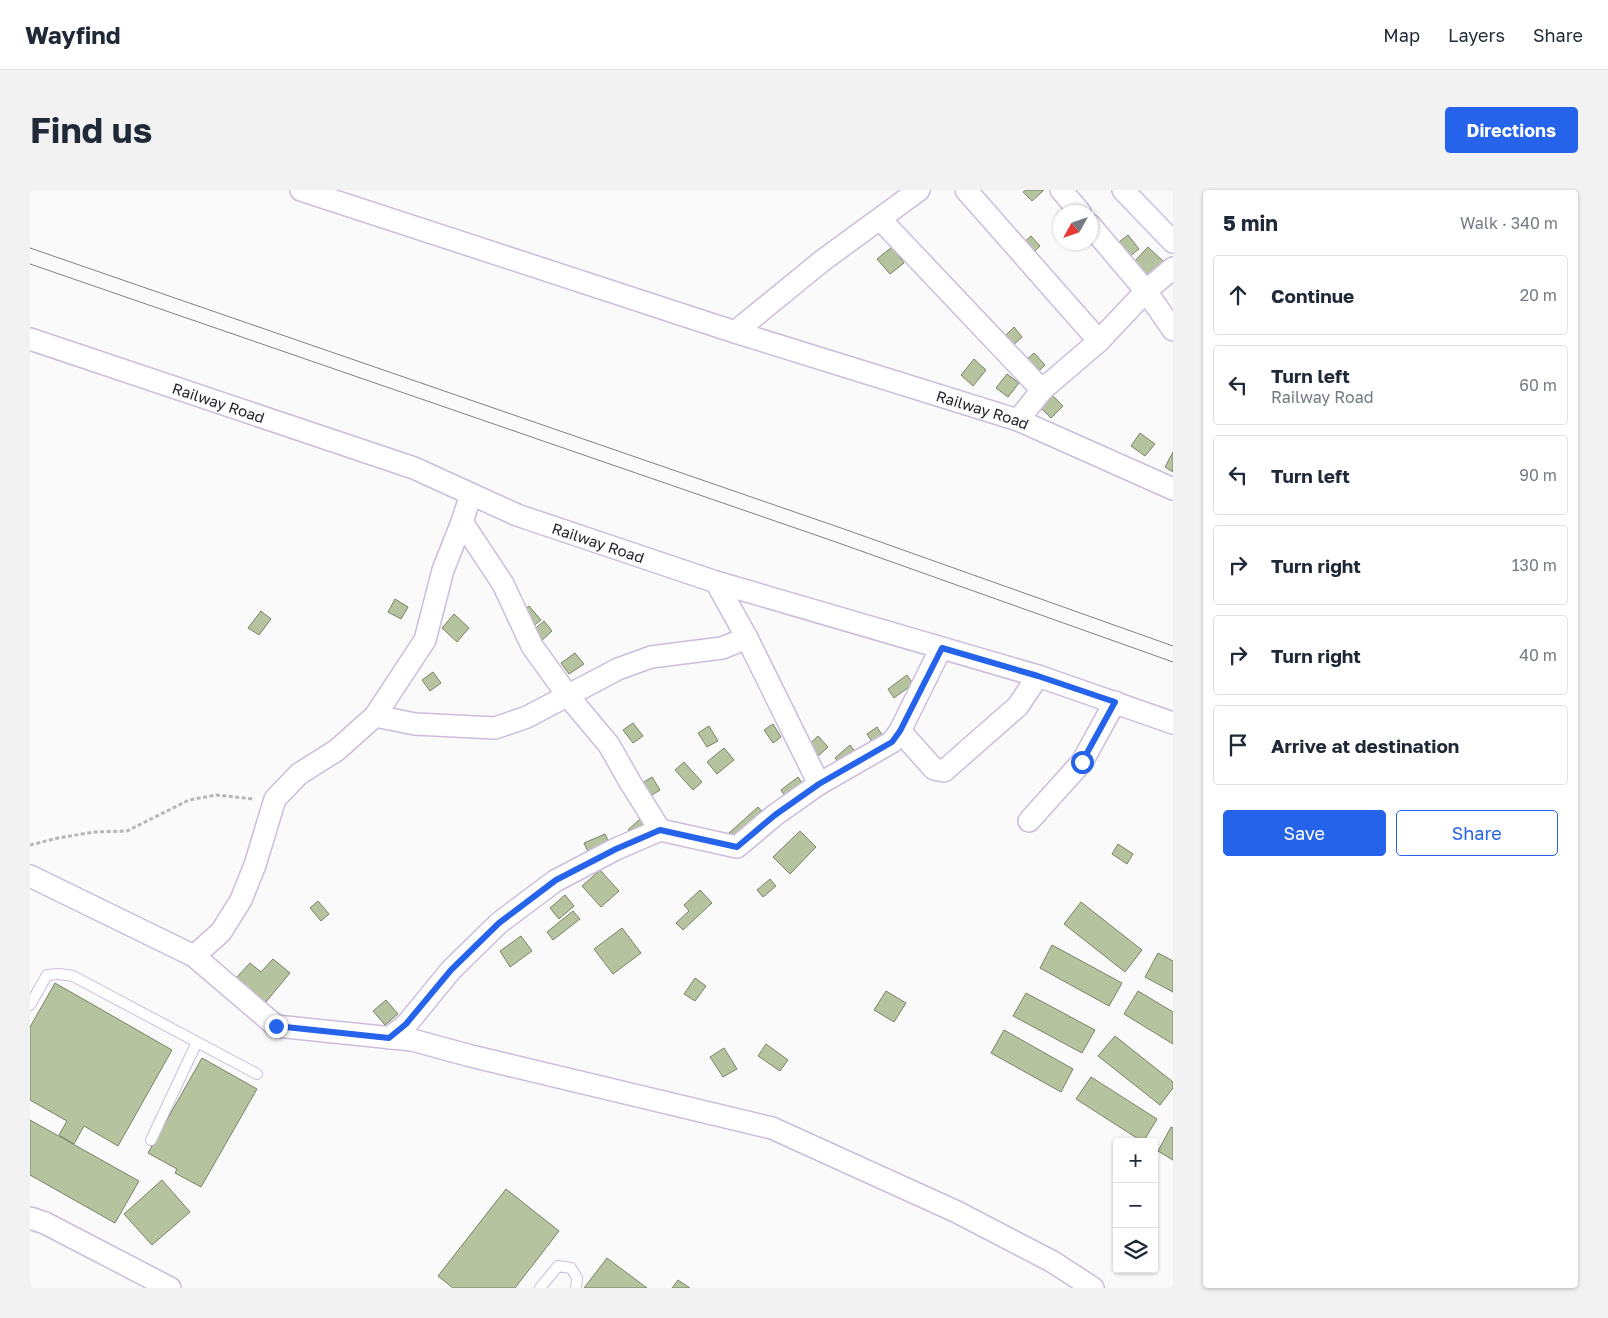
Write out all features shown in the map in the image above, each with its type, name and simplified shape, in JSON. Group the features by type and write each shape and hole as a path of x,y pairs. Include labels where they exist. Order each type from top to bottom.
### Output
{"street":[{"name":"Railway Road","path":"301,190 735,332 1018,420 1173,488"},
{"path":"735,332 822,261 919,190"},
{"path":"966,190 1099,341"},
{"path":"1061,190 1074,205"},
{"path":"1123,190 1173,242"},
{"path":"880,220 1042,390"},
{"path":"1098,234 1146,291 1173,330"},
{"path":"1018,420 1042,390 1099,341 1146,291 1173,268"},
{"name":"Railway Road","path":"30,339 414,468 517,515 716,582 1038,676 1173,723"},
{"path":"194,956 221,932 241,900 255,865 275,799 299,774 336,750 375,716 424,640 443,570 471,494"},
{"path":"462,522 503,584 532,646 568,696 608,745 660,830"},
{"path":"716,582 747,638 819,784"},
{"path":"375,716 415,724 495,728 527,717 618,669 651,657 722,648 747,638"},
{"path":"389,1038 406,1024 451,970 499,923 556,880 616,849 660,830 737,847 775,815 819,784 892,742 900,731 942,648"},
{"path":"900,731 934,770 944,771 1018,706 1038,676"},
{"path":"1029,821 1082,762 1115,702"},
{"path":"30,876 194,956 276,1026 412,1040 772,1128 957,1212 1053,1262 1093,1288"},
{"path":"30,1218 45,1223 170,1288"}],"lane":[{"path":"30,1005 47,976 59,974 72,976 257,1074"},
{"path":"151,1140 197,1042"},
{"path":"540,1288 558,1266 571,1268 578,1278 576,1288"}],"path":[{"path":"30,845 94,832 127,831 189,800 216,795 246,799 275,799"}],"building":[{"path":"1026,190 1044,190 1032,201 1023,192"},
{"path":"1128,235 1139,249 1125,260 1114,246"},
{"path":"1031,236 1040,246 1031,255 1021,245"},
{"path":"892,247 904,263 890,274 877,259"},
{"path":"1148,247 1164,262 1146,282 1129,267"},
{"path":"1014,327 1022,337 1009,349 1001,340"},
{"path":"1034,353 1045,365 1037,373 1025,361"},
{"path":"974,359 986,370 973,386 961,375"},
{"path":"1007,374 1019,383 1008,397 996,388"},
{"path":"1050,393 1063,406 1051,418 1038,405"},
{"path":"1140,433 1155,444 1145,456 1131,446"},
{"path":"1173,452 1173,472 1165,467"},
{"path":"395,599 408,607 401,619 388,612"},
{"path":"529,606 541,620 531,628 520,613"},
{"path":"261,611 271,619 259,635 248,628"},
{"path":"454,614 469,628 457,642 442,628"},
{"path":"544,621 552,631 540,642 531,632"},
{"path":"575,653 584,664 569,674 561,663"},
{"path":"433,672 441,683 430,691 422,680"},
{"path":"907,675 913,684 894,698 888,689"},
{"path":"633,723 643,736 633,743 623,730"},
{"path":"773,724 781,737 773,743 764,730"},
{"path":"709,726 718,741 707,747 698,733"},
{"path":"877,727 886,741 876,748 867,734"},
{"path":"818,736 828,747 815,759 804,749"},
{"path":"850,745 859,757 845,769 835,758"},
{"path":"724,748 734,760 717,774 707,762"},
{"path":"684,762 702,782 693,790 675,770"},
{"path":"652,777 660,790 649,797 641,784"},
{"path":"798,777 806,789 789,802 781,790"},
{"path":"758,807 767,817 737,842 729,833"},
{"path":"640,819 648,828 635,839 628,830"},
{"path":"800,831 816,847 790,874 773,857"},
{"path":"605,834 612,850 591,858 584,843"},
{"path":"1118,844 1133,854 1127,864 1112,854"},
{"path":"600,870 619,891 601,907 582,886"},
{"path":"770,879 776,886 763,897 757,890"},
{"path":"700,890 712,903 683,930 676,923 689,911 684,905"},
{"path":"565,895 574,906 559,919 550,908"},
{"path":"318,901 329,914 321,921 310,908"},
{"path":"1081,902 1142,950 1125,972 1064,924"},
{"path":"573,911 580,919 553,940 547,932"},
{"path":"622,928 641,953 613,974 594,949"},
{"path":"521,936 532,951 510,967 500,951"},
{"path":"1052,945 1122,983 1109,1006 1040,968"},
{"path":"1158,953 1173,961 1173,992 1145,977"},
{"path":"273,959 290,973 265,1003 236,978 250,963 261,972"},
{"path":"695,978 706,986 695,1001 684,994"},
{"path":"55,983 172,1050 118,1146 84,1126 74,1144 59,1135 67,1121 30,1100 30,1027"},
{"path":"886,991 906,1003 894,1022 874,1010"},
{"path":"1138,991 1173,1012 1173,1044 1124,1014"},
{"path":"1026,993 1095,1030 1082,1053 1013,1016"},
{"path":"386,1000 398,1014 385,1025 373,1011"},
{"path":"1004,1030 1073,1069 1061,1092 991,1053"},
{"path":"1115,1036 1173,1082 1173,1088 1160,1105 1098,1056"},
{"path":"766,1044 788,1060 780,1071 758,1056"},
{"path":"724,1048 737,1069 723,1077 710,1057"},
{"path":"202,1058 257,1089 201,1187 175,1173 177,1169 148,1153"},
{"path":"1091,1077 1157,1119 1145,1138 1137,1138 1076,1099"},
{"path":"30,1120 139,1181 115,1223 30,1175"},
{"path":"1171,1127 1173,1128 1173,1160 1158,1151"},
{"path":"162,1180 190,1212 152,1245 124,1214"},
{"path":"506,1189 559,1231 515,1288 453,1288 438,1276"},
{"path":"607,1258 647,1288 584,1288"},
{"path":"678,1280 690,1288 672,1288"}],"tram line":[{"path":"30,248 844,529 1173,646"},
{"path":"30,264 833,541 1173,662"}],"route":[{"path":"276,1026 389,1038 406,1024 451,970 499,923 556,880 616,849 660,830 737,847 775,815 819,784 892,742 900,731 942,648 1038,676 1115,702 1082,762"}]}
